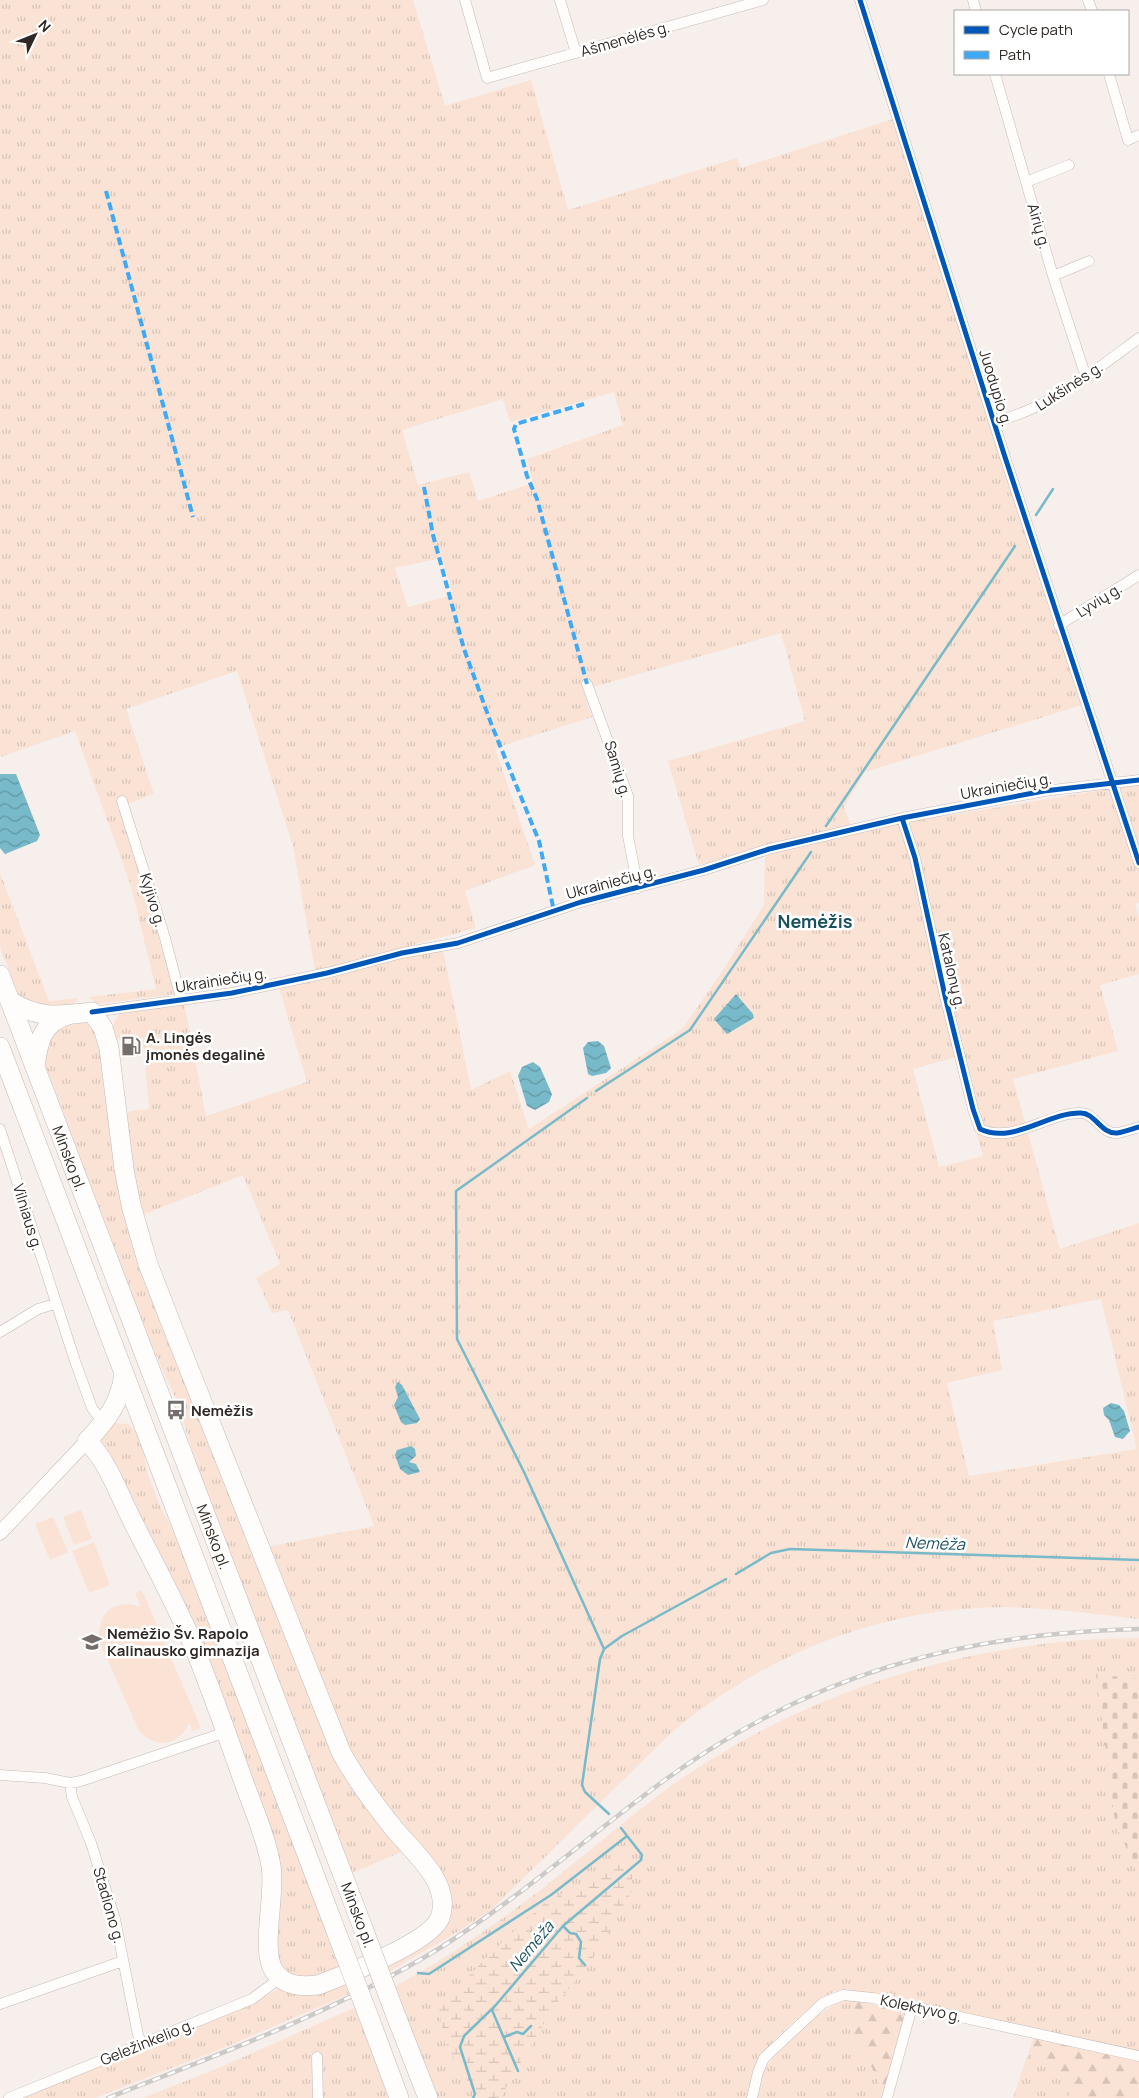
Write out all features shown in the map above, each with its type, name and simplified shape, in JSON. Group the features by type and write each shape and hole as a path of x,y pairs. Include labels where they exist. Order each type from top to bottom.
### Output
{"highway":[{"name":"Minsko pl.","path":"0,975 428,2098"},
{"path":"10,1001 35,1014 92,1012 102,1028 109,1048 124,1169 131,1205 148,1264 174,1332 341,1752 364,1790 434,1877 442,1900 439,1918 434,1926 419,1938 397,1951 318,1985 298,1986 280,1978 270,1964 268,1953 274,1892 271,1865 226,1732 192,1642 173,1601 106,1469 87,1441 105,1423 119,1399 124,1374"},
{"path":"35,1067 42,1032 51,1022 69,1014"},
{"name":"Minsko pl.","path":"0,1047 399,2098"},
{"path":"105,1423 130,1421 147,1434"}],"main road":[{"path":"0,1533 87,1441"}],"street":[{"name":"Ašmenėlės g.","path":"465,0 487,78 764,0"},
{"path":"560,0 576,53"},
{"name":"Juodupio g.","path":"860,0 1059,625 1114,783 1139,863"},
{"name":"Airių g.","path":"994,75 1053,276 1083,368 1088,376"},
{"path":"1109,75 1128,140 1139,135"},
{"path":"1026,182 1069,165"},
{"path":"1053,276 1089,261"},
{"name":"Lukšinės g.","path":"994,422 1032,411 1088,376 1139,338"},
{"name":"Lyvių g.","path":"1059,625 1139,575"},
{"name":"Samių g.","path":"587,684 628,796 628,836 638,888"},
{"name":"Ukrainiečių g.","path":"92,1012 232,993 327,973 402,953 458,943 581,902 704,870 769,849 902,818 1044,791 1139,780"},
{"name":"Kyjivo g.","path":"122,801 165,938 181,999"},
{"name":"Katalonų g.","path":"902,818 917,866 937,961 973,1109 980,1129 992,1133 1009,1133 1061,1116 1083,1113 1090,1116 1098,1126 1115,1133 1139,1127"},
{"name":"Vilniaus g.","path":"0,1130 55,1304 92,1408 105,1423"},
{"path":"0,1332 38,1309 55,1304"},
{"path":"0,1775 45,1778 70,1783 95,1778 226,1732"},
{"name":"Stadiono g.","path":"0,2004 124,1961 116,1919 91,1843 72,1797 70,1783"},
{"path":"124,1961 138,2035 142,2045"},
{"name":"Geležinkelio g.","path":"9,2098 252,2000 280,1978"},
{"name":"Kolektyvo g.","path":"752,2098 758,2072 764,2058 823,2003 832,1997 854,1996 912,2006 1139,2056"},
{"path":"888,2098 912,2006"},
{"path":"317,2057 318,2098"}],"green space":[{"path":"0,0 413,0 445,106 531,80 568,210 737,158 741,168 896,118 1048,606 1082,705 865,772 844,807 851,826 771,843 699,865 668,761 805,721 781,633 583,690 592,717 495,748 535,865 465,891 476,928 315,971 293,846 237,671 126,709 154,794 119,807 176,994 97,1004 89,997 156,989 131,886 75,731 0,757","holes":["614,392 623,425 527,459 533,483 478,501 469,472 418,485 402,430 503,399 510,422","442,558 453,595 408,607 395,568"]},
{"path":"1139,784 1139,903 1135,904 1139,918 1139,974 1100,985 1118,1051 1013,1079 1060,1249 1139,1223 1139,1619 1058,1610 976,1608 934,1612 892,1620 812,1646 774,1664 702,1709 669,1735 491,1910 390,1971 385,1961 445,1915 378,1797 351,1756 266,1547 374,1526 288,1310 272,1313 256,1278 280,1264 243,1175 140,1216 123,1118 130,1111 149,1109 143,1038 112,1039 115,1021 122,1012 184,1003 206,1116 307,1082 279,987 443,949 471,1090 510,1071 529,1129 682,1029 721,973 764,905 765,855 914,821","holes":["956,1057 983,1156 939,1167 913,1069","1101,1299 1137,1449 969,1476 947,1383 1002,1370 993,1321"]},
{"path":"0,873 49,1001 79,998 74,1004 35,1009 19,996 0,947"},
{"path":"76,1019 87,1024 99,1035 118,1169 330,1742 406,1850 352,1873 204,1488 176,1399 149,1339 43,1059 45,1037"},
{"path":"115,1423 128,1424 136,1432 144,1453 147,1472 160,1506 177,1538 342,1971 298,1980 276,1963 278,1880 102,1442 106,1431"},
{"path":"81,1510 92,1539 74,1545 63,1517"},
{"path":"53,1517 68,1552 50,1560 35,1524"},
{"path":"94,1542 110,1585 89,1593 72,1551"},
{"path":"142,1590 201,1728 193,1731 189,1723 180,1736 167,1742 152,1741 139,1731 100,1643 100,1624 103,1617 108,1611 122,1604 141,1607 135,1593"},
{"path":"1139,1638 1139,1679 1097,1674 1115,1822 1139,1877 1139,2052 871,1993 840,1990 828,1995 807,2010 773,2041 761,2057 748,2098 500,2098 553,2008 592,1960 444,2041 477,2098 438,2098 395,1986 471,1940 507,1915 636,1812 721,1753 776,1723 833,1698 892,1677 952,1660 1014,1648 1076,1641"},
{"path":"1096,1674 1139,1679 1139,1877 1115,1822"},
{"path":"616,1864 624,1866 632,1875 632,1891 592,1960 553,2008 500,2098 477,2098 444,2041 439,2006 500,1944 545,1903"},
{"path":"344,1980 349,1994 228,2046 95,2098 19,2098 249,2005 280,1988"},
{"path":"845,2000 855,2001 849,2023 853,2043 870,2064 879,2083 881,2098 757,2098 763,2075 778,2050 810,2020"},
{"path":"855,2001 908,2011 886,2098 881,2098 879,2083 870,2064 853,2043 849,2023"},
{"path":"356,2007 390,2098 143,2098 221,2067"},
{"path":"1034,2037 1139,2061 1139,2098 1067,2098 1071,2091 1058,2067 1028,2054"},
{"path":"1028,2054 1058,2067 1071,2091 1067,2098 1013,2098"}],"water":[{"path":"0,774 16,774 40,835 37,841 5,854 0,848"},
{"path":"736,994 753,1014 754,1018 727,1034 714,1019"},
{"path":"598,1041 604,1046 611,1068 606,1073 592,1076 588,1074 583,1048 588,1042"},
{"path":"533,1062 540,1067 552,1094 549,1102 535,1110 527,1106 518,1076 522,1067"},
{"path":"398,1382 402,1385 420,1419 417,1423 405,1425 401,1422 394,1405 398,1397 395,1387"},
{"path":"1111,1403 1119,1405 1124,1411 1130,1431 1123,1439 1115,1437 1109,1420 1104,1415 1103,1408"},
{"path":"411,1446 415,1449 416,1456 409,1462 416,1464 420,1472 408,1475 400,1469 395,1455 397,1450"}],"waterway":[{"path":"1036,515 1053,489"},
{"path":"826,826 1015,546"},
{"path":"596,1091 690,1030 811,852"},
{"path":"587,1098 456,1191 457,1339 524,1472 604,1649"},
{"name":"Nemėža","path":"736,1574 771,1553 790,1549 1139,1560"},
{"name":"Nemėža","path":"609,1814 585,1792 582,1785 600,1659 604,1649 622,1636 726,1579"},
{"name":"Nemėža","path":"473,2098 475,2094 460,2047 464,2036 495,2006 563,1926 641,1860 642,1855 621,1828"},
{"path":"418,1973 429,1974 551,1895 627,1836"},
{"path":"563,1926 570,1933 576,1934 581,1942 579,1958 585,1965"},
{"path":"492,2010 518,2071"},
{"path":"504,2037 517,2032 523,2034 531,2026"}],"railway":[{"path":"108,2098 316,2013 356,1994 435,1951 494,1911 662,1782 717,1745 773,1714 830,1688 888,1667 948,1651 1009,1640 1073,1632 1139,1629"}],"marked path":[{"path":"106,191 193,517"},
{"path":"584,404 516,424 514,429 527,476 537,499 587,684"},
{"path":"424,487 433,535 464,649 492,726 539,841 554,911"}],"cycle path":[{"path":"860,0 1004,454 1139,863"},
{"path":"92,1012 232,993 327,973 402,953 458,943 581,902 704,870 769,849 902,818 1044,791 1139,780"},
{"path":"902,818 915,858 945,996 973,1109 980,1129 992,1133 1018,1131 1056,1117 1081,1113 1090,1116 1111,1132 1120,1133 1139,1127"}],"place":[{"name":"A. Lingės įmonės degalinė","path":"131,1046"},
{"name":"Nemėžis","path":"176,1410"},
{"name":"Nemėžio Šv. Rapolo Kalinausko gimnazija","path":"92,1642"}],"district":[{"name":"Nemėžis","path":"815,921"}]}
